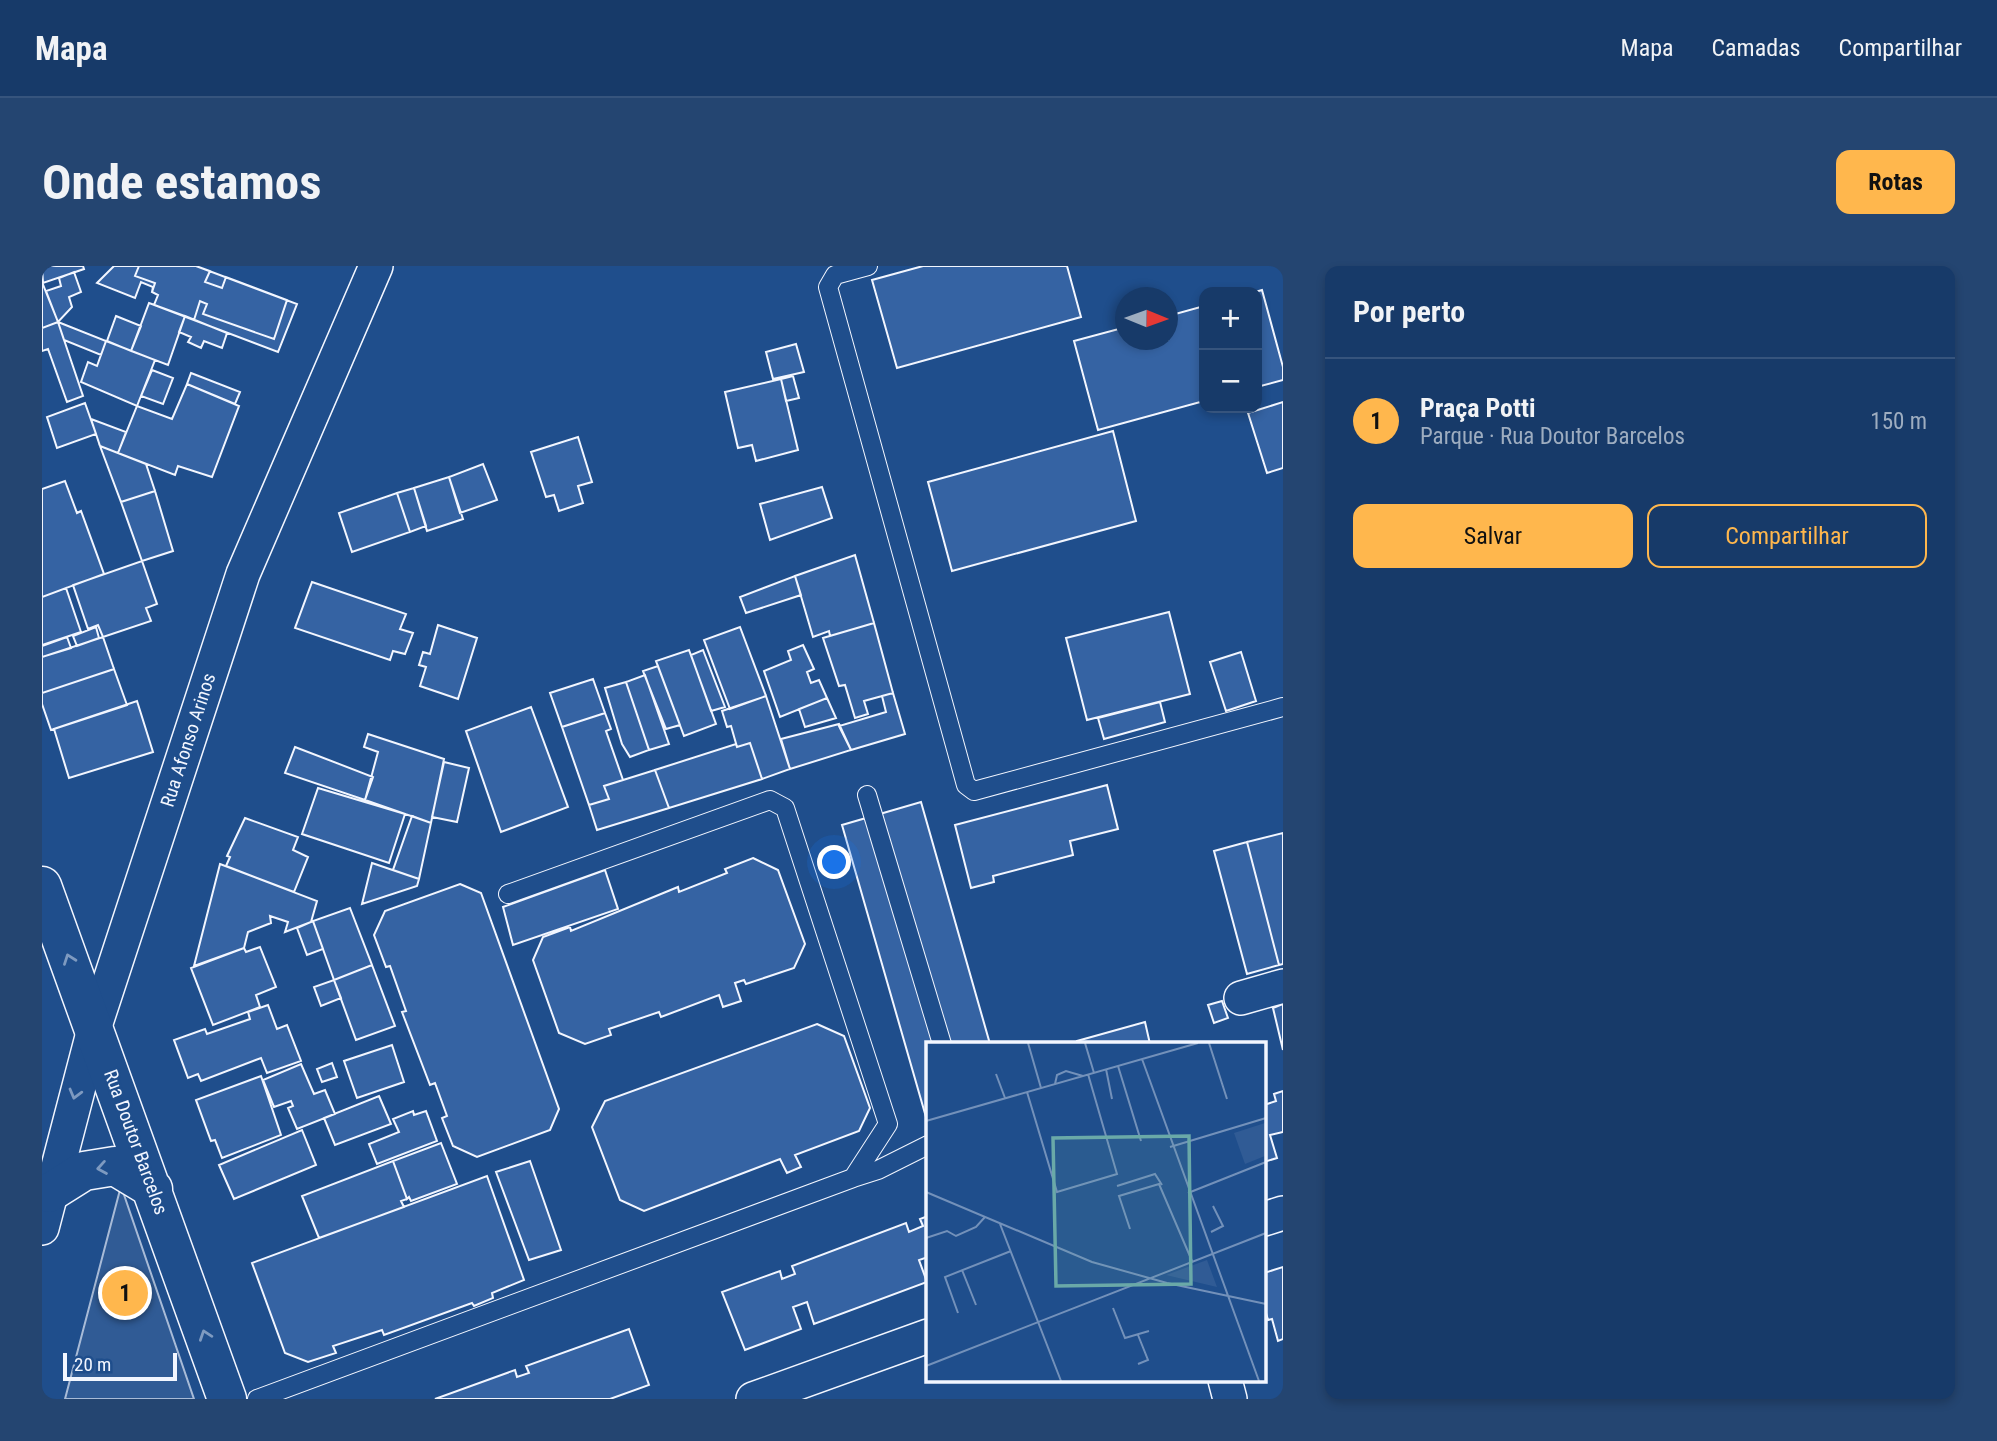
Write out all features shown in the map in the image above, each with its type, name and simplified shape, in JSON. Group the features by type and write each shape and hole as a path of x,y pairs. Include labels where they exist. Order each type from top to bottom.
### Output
{"street":[{"name":"Rua Afonso Arinos","path":"46,1210 94,1029 243,574 376,266"},
{"name":"Rua Doutor Barcelos","path":"42,886 227,1399"},
{"path":"1241,998 1283,986"},
{"path":"46,1210 84,1171 115,1166 153,1189"},
{"path":"1266,1218 1283,1213"},
{"path":"753,1399 806,1390 926,1337"},
{"path":"1226,1382 1230,1399"}],"lane":[{"path":"868,266 835,275 828,287 965,785 974,791 1283,707"},
{"path":"867,795 941,1042"},
{"path":"508,894 770,800 785,808 888,1124 853,1178"},
{"path":"257,1399 878,1170 926,1146"}],"shaded area":[{"path":"121,1186 194,1399 65,1399"}],"building":[{"path":"42,266 83,266 84,269 43,283"},
{"path":"114,266 196,266 297,304 278,352 154,305 158,295 152,292 153,287 141,282 135,298 97,283"},
{"path":"139,266 196,266 210,271 205,282 222,288 226,277 287,300 274,339 203,314 207,304 200,301 194,320 154,305 158,295 152,292 155,283 135,276"},
{"path":"923,266 1067,266 1081,317 897,368 872,280"},
{"path":"74,272 81,292 69,297 72,307 58,322 46,291 61,286 59,278"},
{"path":"42,282 58,322 42,328"},
{"path":"1262,290 1283,367 1283,380 1262,386"},
{"path":"149,303 185,316 168,365 131,351"},
{"path":"1199,307 1199,402 1098,430 1074,341 1115,330 1115,350 1178,350 1178,313"},
{"path":"116,316 141,326 131,351 107,341"},
{"path":"185,316 227,333 222,348 204,341 201,348 188,342 191,337 179,332"},
{"path":"58,322 106,341 101,355 64,340"},
{"path":"58,322 83,396 67,402 48,349 42,351 42,328"},
{"path":"106,341 155,360 137,406 81,382 88,362 97,366"},
{"path":"796,344 804,372 773,379 766,352"},
{"path":"152,370 173,378 163,404 141,396"},
{"path":"191,373 240,392 235,404 187,384"},
{"path":"793,376 799,398 786,401 781,379"},
{"path":"781,379 798,450 756,461 752,445 738,448 725,392"},
{"path":"187,384 239,406 212,477 178,466 175,475 118,453 137,406 172,419"},
{"path":"1283,402 1283,468 1267,473 1248,413 1262,413 1262,409"},
{"path":"85,403 96,434 57,448 47,417"},
{"path":"91,419 126,432 118,453 100,446"},
{"path":"1113,431 1136,521 952,571 928,482"},
{"path":"578,437 592,482 578,486 583,503 559,511 554,495 546,497 531,452"},
{"path":"100,446 146,464 155,491 121,502"},
{"path":"483,464 497,500 460,513 449,477"},
{"path":"449,477 463,519 427,531 414,488"},
{"path":"65,481 77,513 81,511 104,574 42,597 42,489"},
{"path":"822,487 832,518 770,540 760,504"},
{"path":"414,488 426,526 410,532 397,493"},
{"path":"155,491 173,551 142,561 121,502"},
{"path":"397,493 410,532 352,552 339,513"},
{"path":"855,555 874,623 830,636 829,631 813,637 795,576"},
{"path":"142,561 157,604 146,608 151,621 103,637 98,625 88,629 73,585"},
{"path":"795,576 801,595 746,613 740,597"},
{"path":"312,582 406,614 400,629 413,633 405,654 393,651 390,660 295,628"},
{"path":"66,588 81,632 42,645 42,597"},
{"path":"1169,612 1190,694 1087,720 1066,638"},
{"path":"874,623 893,693 864,701 868,714 855,718 845,685 839,686 823,638"},
{"path":"438,625 477,638 458,699 420,686 426,667 419,665 423,652 430,654"},
{"path":"96,627 99,638 77,646 73,636"},
{"path":"740,627 766,696 730,709 704,640"},
{"path":"67,637 71,648 42,657 42,646"},
{"path":"103,637 114,669 42,693 42,657"},
{"path":"803,645 814,669 807,672 811,683 819,680 827,698 780,717 764,671 791,660 788,651"},
{"path":"689,650 716,724 684,736 656,661"},
{"path":"703,650 725,707 711,711 691,655"},
{"path":"1241,652 1256,701 1226,711 1210,662"},
{"path":"658,666 680,725 666,729 643,671"},
{"path":"114,669 127,705 51,730 42,704 42,693"},
{"path":"645,675 669,744 649,750 626,682"},
{"path":"593,679 605,713 562,727 550,693"},
{"path":"626,682 649,750 630,757 622,744 605,688"},
{"path":"893,693 905,734 851,750 839,726 886,712 882,696"},
{"path":"766,696 790,769 762,779 750,743 737,747 731,726 727,727 722,711"},
{"path":"827,698 836,718 805,727 799,709"},
{"path":"137,701 153,752 69,778 54,729"},
{"path":"1160,702 1165,722 1104,739 1098,718"},
{"path":"531,707 568,807 501,832 466,731"},
{"path":"605,713 611,729 606,731 623,780 604,786 609,799 589,805 562,727"},
{"path":"839,724 851,750 790,769 781,739"},
{"path":"368,734 444,759 431,823 365,800 378,752 364,747"},
{"path":"750,743 762,779 669,808 655,770 736,744 737,747"},
{"path":"295,747 373,777 365,800 285,773"},
{"path":"444,762 469,768 457,822 432,817"},
{"path":"655,770 669,808 597,830 589,805 609,799 604,786"},
{"path":"1107,785 1118,829 1070,841 1073,855 993,876 994,882 971,888 955,825"},
{"path":"318,788 405,814 389,863 302,834"},
{"path":"921,802 989,1042 926,1042 926,1117 842,825"},
{"path":"412,816 431,823 419,879 393,870"},
{"path":"245,818 298,837 293,850 308,857 294,892 226,866 230,857 227,856"},
{"path":"1283,833 1283,964 1279,965 1247,842"},
{"path":"1247,842 1279,965 1247,974 1214,851"},
{"path":"753,858 778,870 805,944 794,968 746,984 744,980 735,983 741,1001 723,1007 719,995 661,1017 659,1012 609,1029 611,1035 585,1044 559,1033 533,960 543,937 570,927 571,931 678,887 679,892 727,873 725,869"},
{"path":"372,863 419,879 417,886 362,904"},
{"path":"220,864 317,901 311,922 285,932 288,922 270,916 271,923 248,932 244,948 194,966"},
{"path":"605,870 618,909 513,945 503,907"},
{"path":"460,884 481,893 559,1109 550,1130 477,1157 453,1146 442,1118 447,1116 435,1083 430,1085 402,1012 406,1011 390,966 386,967 374,935 385,911"},
{"path":"350,908 372,965 334,980 313,921"},
{"path":"313,921 323,949 307,955 297,928"},
{"path":"260,947 276,987 256,995 260,1007 213,1025 191,968 244,948 246,952"},
{"path":"372,965 395,1026 356,1040 334,980"},
{"path":"334,980 341,998 321,1006 314,987"},
{"path":"1222,1001 1228,1018 1214,1023 1208,1005"},
{"path":"1283,1004 1283,1050 1273,1008"},
{"path":"268,1005 277,1029 287,1025 301,1061 267,1073 261,1058 201,1081 198,1074 188,1078 174,1040 205,1029 207,1034 250,1019 248,1012"},
{"path":"1145,1022 1150,1042 1077,1042"},
{"path":"817,1024 844,1036 870,1108 859,1131 795,1155 801,1167 787,1173 780,1159 644,1211 620,1200 592,1127 605,1101"},
{"path":"392,1045 404,1082 357,1098 344,1061"},
{"path":"332,1063 337,1077 322,1082 317,1069"},
{"path":"301,1064 314,1094 325,1090 335,1114 297,1129 288,1108 293,1106 291,1101 274,1107 263,1080"},
{"path":"261,1076 281,1135 222,1158 215,1140 211,1141 196,1100"},
{"path":"1283,1091 1283,1132 1270,1135 1277,1158 1266,1161 1266,1104 1276,1101 1274,1094"},
{"path":"379,1096 391,1124 335,1145 324,1118"},
{"path":"413,1111 414,1115 426,1111 437,1141 377,1164 369,1144 399,1132 393,1119"},
{"path":"302,1130 316,1165 234,1199 219,1165"},
{"path":"441,1143 457,1184 411,1201 409,1197 407,1199 393,1161"},
{"path":"393,1161 407,1199 401,1201 404,1207 319,1238 302,1196"},
{"path":"530,1161 561,1250 529,1260 496,1172"},
{"path":"487,1176 524,1280 492,1293 493,1298 474,1306 472,1303 384,1335 382,1330 333,1346 336,1353 308,1362 285,1353 252,1263"},
{"path":"926,1217 926,1258 919,1260 926,1282 814,1324 807,1302 793,1307 801,1329 745,1350 722,1292 780,1271 782,1279 795,1274 792,1266 906,1223 909,1232 923,1226 920,1219"},
{"path":"1283,1267 1283,1339 1278,1341 1272,1319 1268,1320 1266,1313 1266,1272"},
{"path":"629,1329 649,1385 610,1399 435,1399 515,1370 517,1377 529,1373 526,1366"}],"place":[{"name":"Praça Potti","path":"125,1293"}]}
